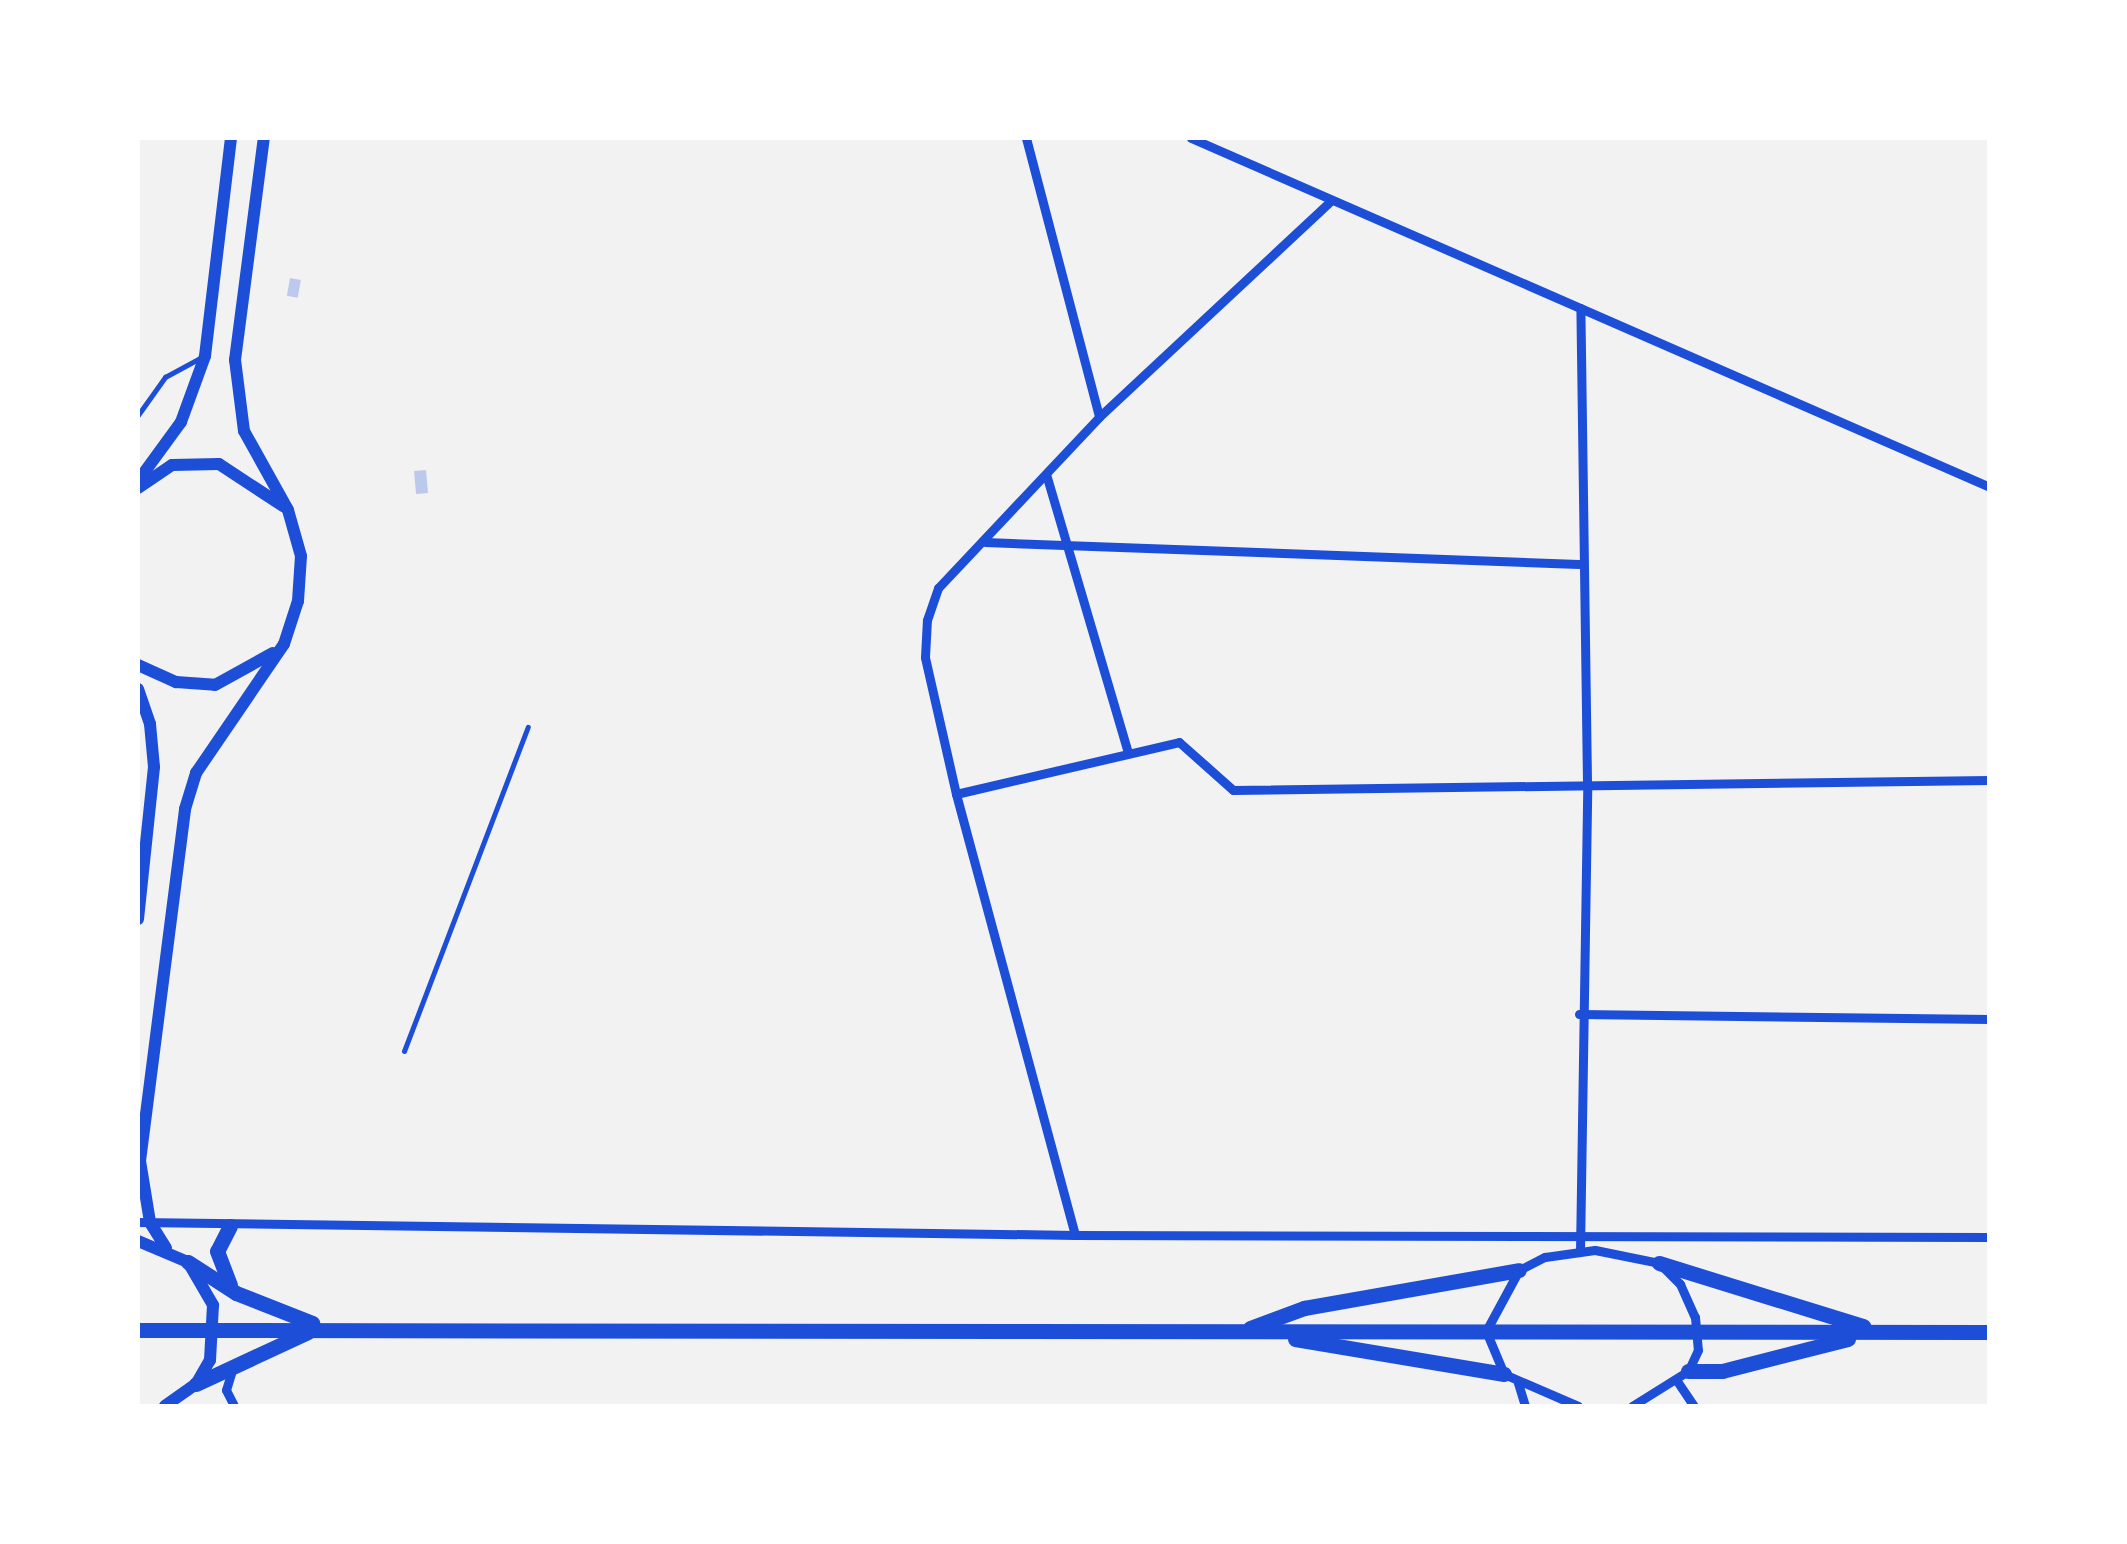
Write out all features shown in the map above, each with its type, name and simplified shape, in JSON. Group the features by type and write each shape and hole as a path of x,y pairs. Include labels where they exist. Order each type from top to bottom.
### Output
{"highway":[{"path":"230,1226 217,1250 220,1271 236,1293"},
{"path":"188,1262 236,1293 321,1327"},
{"path":"1659,1263 1881,1332"},
{"path":"1241,1331 1304,1308 1519,1270"},
{"path":"196,1384 236,1360 321,1327"},
{"path":"138,1330 321,1327 1990,1332"},
{"path":"1241,1331 1511,1379"},
{"path":"1683,1376 1722,1371 1881,1332"}],"main road":[{"path":"138,484 181,422 204,356 231,138"},
{"path":"166,1406 196,1384 216,1329 205,1284 188,1262 166,1248 144,1222 140,1162 184,810 196,773 284,644 298,602 301,556 288,510 244,430 235,360 264,138"},
{"path":"138,484 172,465 219,464 288,510"},
{"path":"138,666 176,682 214,684 250,671 284,644"},
{"path":"138,689 150,724 154,767 138,916"},
{"path":"138,1242 166,1248"}],"street":[{"path":"1026,138 1099,418"},
{"path":"1191,138 1990,487"},
{"path":"1075,1235 956,794 925,657 927,620 938,588 1099,418 1331,201"},
{"path":"1580,308 1579,564 1586,782 1580,1014 1580,1250"},
{"path":"1046,474 1128,753"},
{"path":"985,542 1071,549 1579,564"},
{"path":"956,794 1179,742 1233,790 1586,782 1990,780"},
{"path":"1580,1014 1990,1018"},
{"path":"144,1222 1075,1235 1990,1237"},
{"path":"1525,1406 1486,1331 1504,1288 1519,1270 1580,1250 1659,1263 1680,1284 1697,1332 1683,1376 1694,1406"},
{"path":"234,1406 226,1390 236,1360"},
{"path":"1632,1406 1683,1376"},
{"path":"1511,1379 1578,1406"}],"lane":[{"path":"138,416 164,376 204,356"},
{"path":"404,1051 528,726"}],"building":[{"path":"290,278 301,280 298,298 287,296"},
{"path":"426,470 428,493 416,494 414,471"}]}
